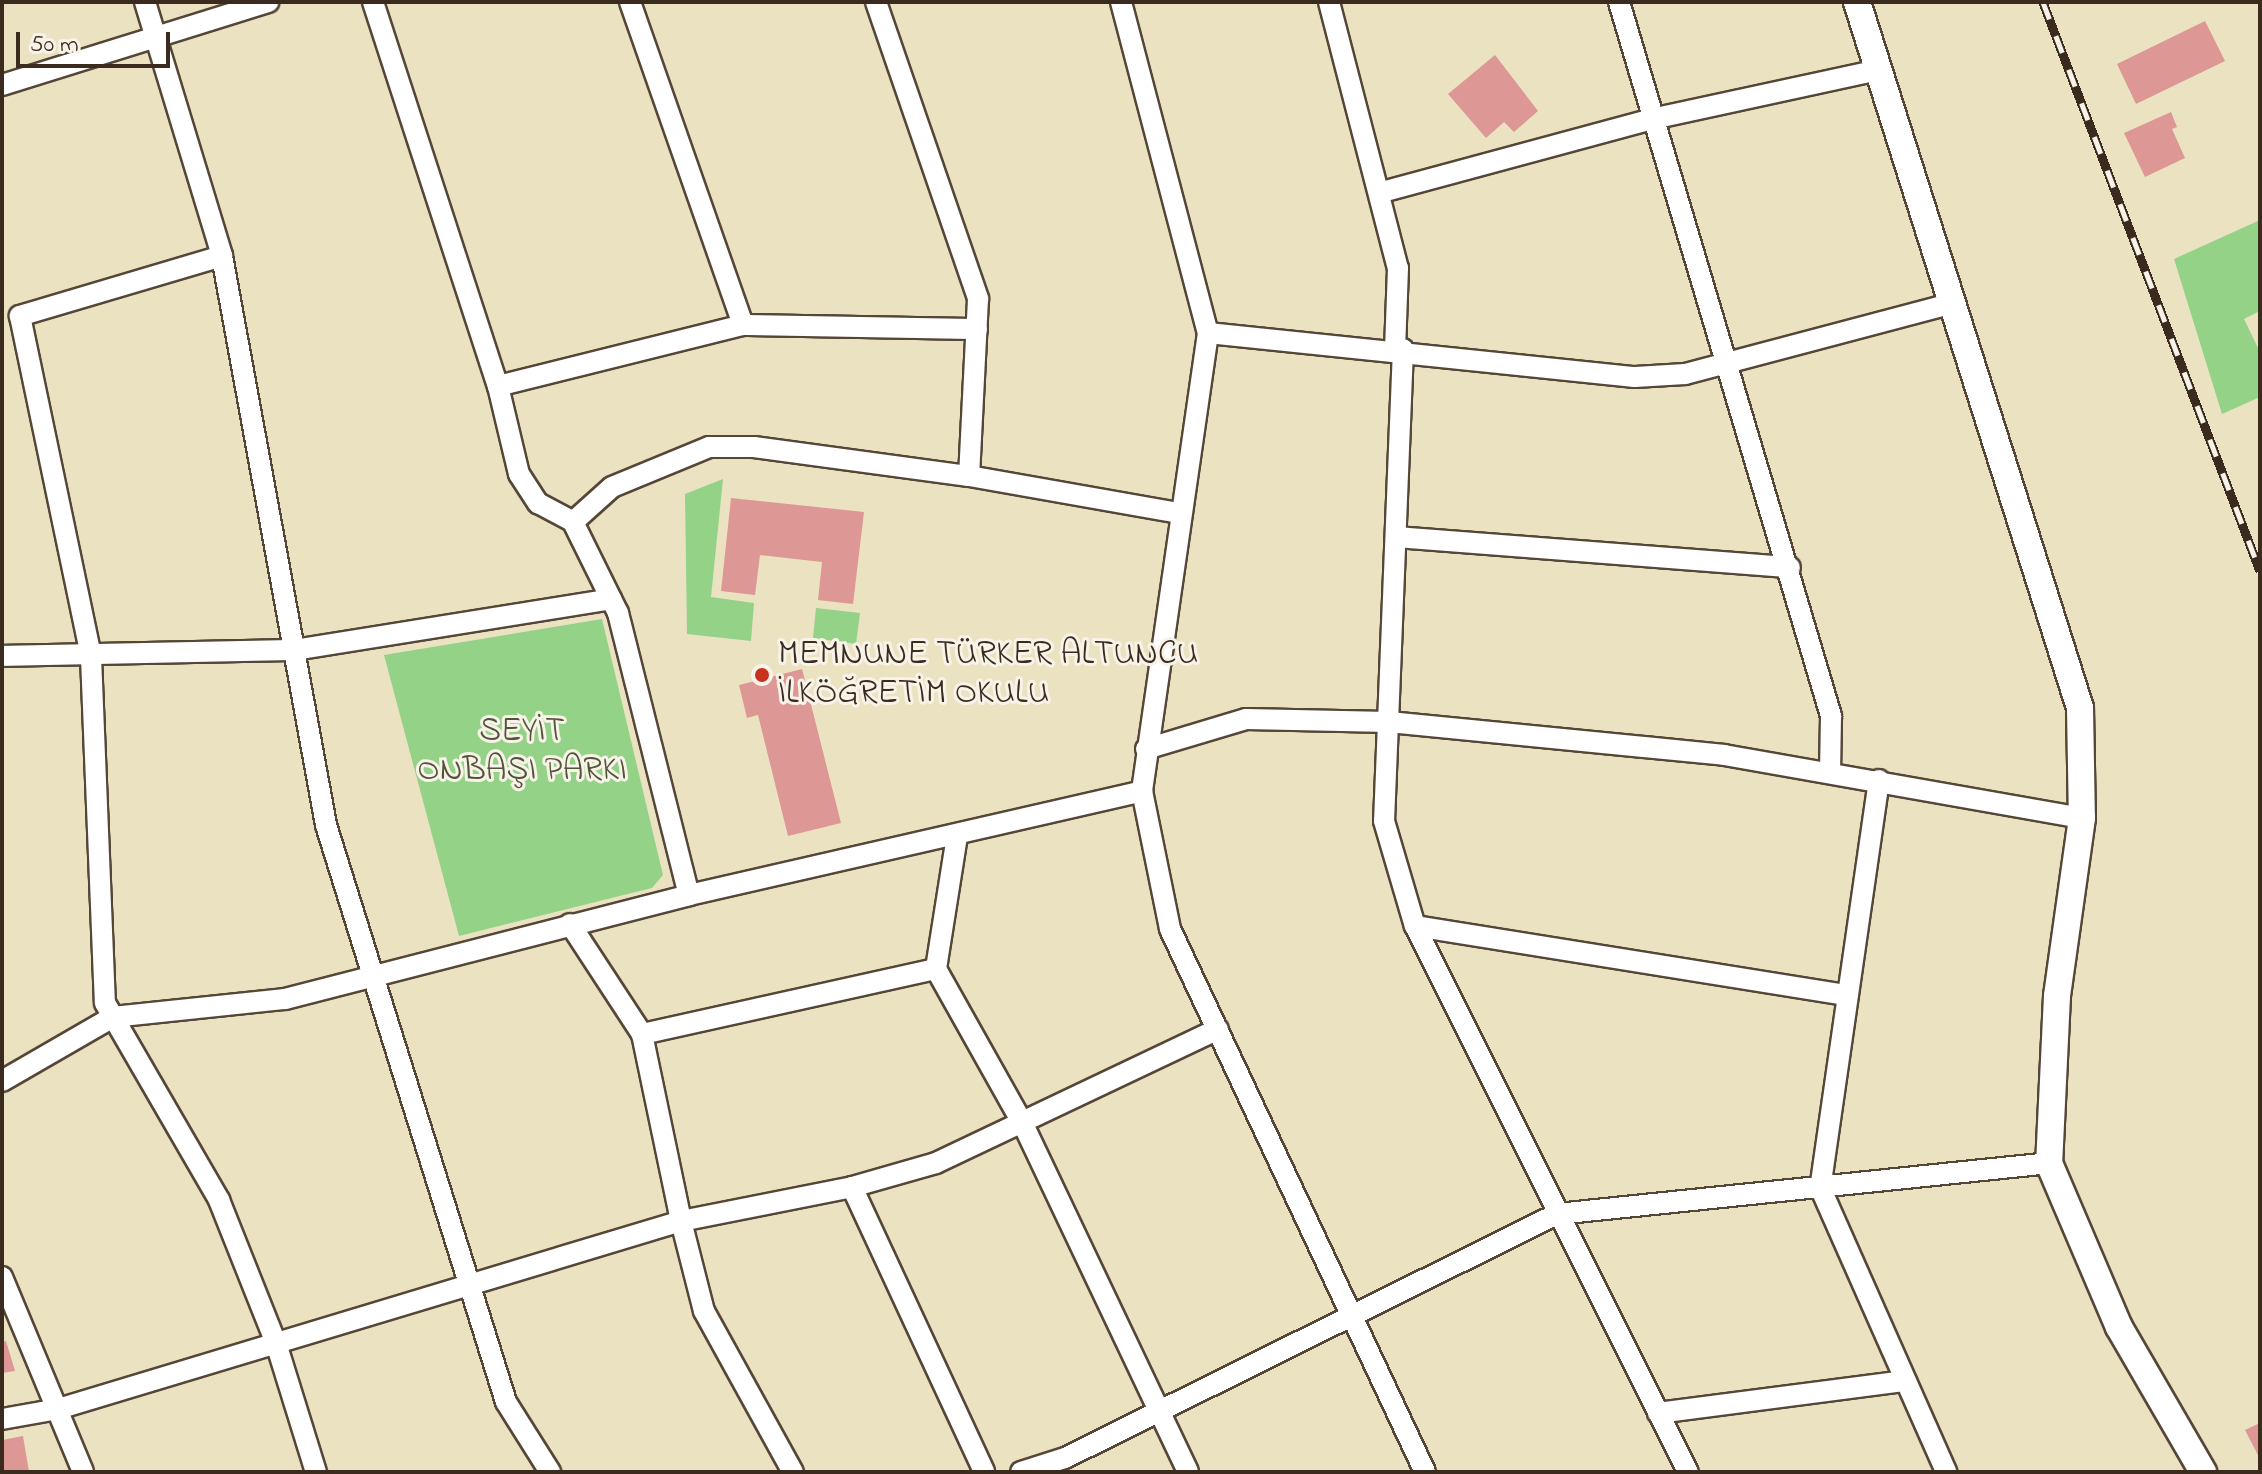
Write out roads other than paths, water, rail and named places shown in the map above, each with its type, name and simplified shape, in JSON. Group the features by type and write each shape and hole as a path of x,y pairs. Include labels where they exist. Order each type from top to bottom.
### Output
{"street":[{"path":"145,2 222,256 326,825 369,973 471,1282 506,1402 550,1472"},
{"path":"2,85 268,2"},
{"path":"373,2 498,386 519,474 538,503 573,522 611,599 689,895"},
{"path":"630,2 743,325"},
{"path":"876,2 978,299 969,476"},
{"path":"1121,2 1208,333 1179,513 1142,791 1170,929 1354,1313 1425,1472"},
{"path":"1330,2 1382,192 1398,268 1396,537 1384,821 1415,926 1688,1472"},
{"path":"1619,2 1725,363 1790,567 1831,716 1830,772"},
{"path":"1857,2 2080,708 2082,818 2057,996 2049,1163 2119,1327 2203,1472"},
{"path":"1382,192 1652,119 1878,70"},
{"path":"222,256 11,319 91,657 105,1003 219,1200 276,1343 316,1472"},
{"path":"1208,333 1399,349 1635,377 1685,374 1950,304"},
{"path":"498,386 743,325 977,329"},
{"path":"573,522 612,487 709,447 754,447 969,476 1179,513"},
{"path":"1396,537 1790,567"},
{"path":"2,656 91,657 294,650 611,599"},
{"path":"1146,749 1246,719 1389,722 1623,742 1879,780 2082,818"},
{"path":"1879,780 1821,1184 1946,1472"},
{"path":"2,1081 113,1017 285,999 369,973 689,895 957,836 1142,791"},
{"path":"957,836 936,969 1022,1122 1188,1472"},
{"path":"570,924 642,1034 681,1221 704,1311 793,1472"},
{"path":"1415,926 1848,995"},
{"path":"642,1034 936,969"},
{"path":"2,1419 58,1409 681,1221 852,1187 936,1163 1218,1029"},
{"path":"1021,1472 1065,1458 1557,1214 1821,1184 2049,1163"},
{"path":"852,1187 984,1472"},
{"path":"2,1277 83,1472"},
{"path":"1658,1413 1905,1381"}],"railway":[{"path":"2043,2 2260,571"}],"place":[{"name":"MEMNUNE TÜRKER ALTUNCU İLKÖĞRETİM OKULU","path":"762,675"}],"park label":[{"name":"SEYİT ONBAŞI PARKI","path":"522,752"}]}
